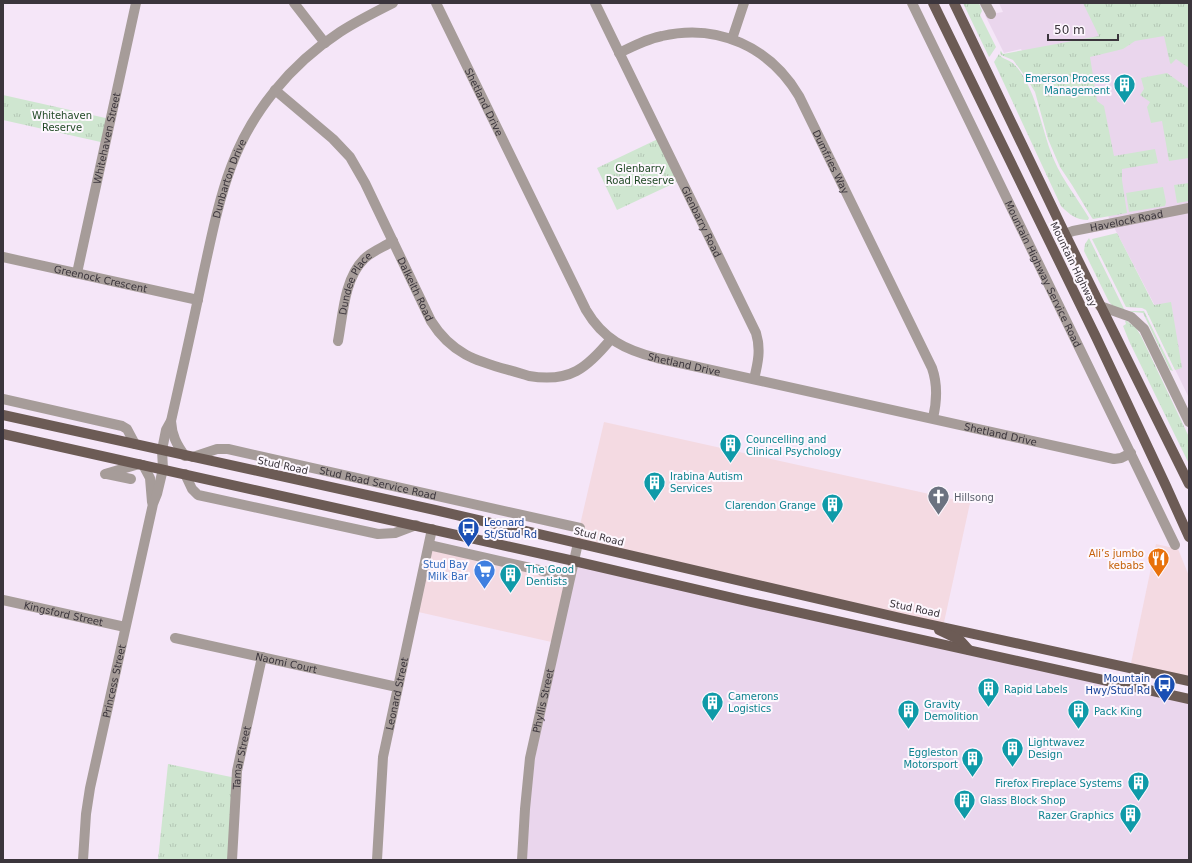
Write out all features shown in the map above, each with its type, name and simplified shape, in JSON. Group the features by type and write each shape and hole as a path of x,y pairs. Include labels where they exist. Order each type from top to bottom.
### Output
{"main road":[{"name":"Mountain Highway","path":"933,3 1128,405 1189,537"},
{"name":"Mountain Highway","path":"954,3 1100,306 1189,484"},
{"path":"1049,242 1065,234"},
{"name":"Stud Road","path":"3,415 575,542 915,621 1189,681"},
{"path":"3,434 416,525 1189,699"},
{"path":"645,577 649,560"},
{"path":"695,589 699,572"},
{"path":"915,621 960,640 969,650"},
{"path":"1106,663 1121,673 1125,678 1126,685"},
{"path":"1169,676 1189,676"}],"street":[{"name":"Whitehaven Street","path":"77,273 136,3"},
{"path":"294,3 325,43"},
{"name":"Dunbarton Drive","path":"164,469 162,450 166,430 171,421 217,212 231,165 256,118 275,90 303,61 325,43 360,19 393,3"},
{"name":"Shetland Drive","path":"436,3 586,310 600,330 611,339 628,349 647,356 1114,459 1121,458 1131,453"},
{"name":"Glenbarry Road","path":"595,3 756,333 759,345 759,355 754,379"},
{"path":"732,39 744,3"},
{"name":"Mountain Highway Service Road","path":"912,3 1176,545"},
{"path":"985,3 991,14"},
{"name":"Dumfries Way","path":"619,53 648,40 670,34 694,32 709,34 732,39 760,53 774,64 786,77 799,96 932,368 937,390 937,399 933,418"},
{"name":"Dalkeith Road","path":"275,90 342,147 358,170 436,329 451,346 470,357 529,376 554,377 570,374 585,366 611,339"},
{"name":"Havelock Road","path":"1065,234 1189,208"},
{"name":"Dundee Place","path":"338,341 348,288 356,270 369,255 393,241"},
{"name":"Greenock Crescent","path":"3,257 198,300"},
{"path":"1100,306 1131,318 1144,329 1189,422"},
{"path":"3,399 122,426 127,429 135,444"},
{"name":"Dunbarton Drive","path":"171,421 173,436 176,444 189,456"},
{"name":"Stud Road Service Road","path":"189,456 217,449 228,449 580,528"},
{"path":"131,479 105,474 141,464"},
{"name":"Princess Street","path":"141,464 150,478 153,504"},
{"name":"Princess Street","path":"83,860 85,826 90,788 153,504 164,469"},
{"path":"186,474 192,489 198,495 378,534 395,532 416,525"},
{"path":"564,524 575,542"},
{"name":"Leonard Street","path":"377,860 382,768 386,739 432,529"},
{"name":"Phyllis Street","path":"522,860 530,758 574,561 575,542"},
{"path":"429,546 570,577"},
{"name":"Kingsford Street","path":"3,600 125,626"},
{"name":"Naomi Court","path":"175,638 397,687"},
{"name":"Tamar Street","path":"232,860 237,771 262,657"}],"shaded area":[{"path":"999,3 1189,3 1189,398 1155,328 1157,323 1154,304 1021,49 1004,53 985,15 1003,12"},
{"path":"604,422 970,503 943,627 576,542"},
{"path":"1156,544 1178,549 1189,576 1189,675 1169,676 1130,668"},
{"path":"429,545 570,577 556,643 414,611"},
{"path":"574,561 1189,699 1189,860 522,860 525,809"}],"green space":[{"path":"963,3 979,3 982,11 980,15 996,47 989,57"},
{"path":"1083,3 1189,3 1189,68 1176,59 1171,64 1170,63 1164,36 1135,41 1123,49 1090,57 1097,101 1104,106 1114,156 1155,149 1158,163 1122,169 1122,180 1127,213 1093,219 1060,167 1048,139 1035,92 1013,60 1001,55 1000,52 1001,51 1003,54 1099,36"},
{"path":"999,54 1016,66 1028,85 1054,160 1066,183 1089,218 1088,220 1073,216 1061,206 994,62"},
{"path":"1167,73 1189,89 1189,158 1169,161 1162,121 1151,123 1147,107 1150,102 1140,95 1144,89 1141,78"},
{"name":"Whitehaven Reserve","path":"3,95 110,119 105,143 3,120"},
{"name":"Glenbarry Road Reserve","path":"660,138 681,180 617,210 597,168"},
{"path":"1189,183 1189,201 1177,203 1174,185"},
{"path":"1163,187 1166,202 1165,206 1129,212 1126,193"},
{"path":"1117,233 1154,305 1171,302 1182,368 1175,370 1146,310 1142,308 1126,307 1092,239"},
{"path":"1089,238 1125,311 1113,306 1109,302 1084,251 1085,244"},
{"path":"1126,311 1144,311 1173,371 1170,370 1143,313"},
{"path":"1125,321 1136,328 1141,336 1189,437 1189,464 1129,341 1123,326 1126,324"},
{"path":"168,764 236,778 232,860 158,860"}],"place":[{"name":"Emerson Process Management","path":"1125,104"},
{"name":"Councelling and Clinical Psychology","path":"731,464"},
{"name":"Irabina Autism Services","path":"655,502"},
{"name":"Hillsong","path":"938,516"},
{"name":"Clarendon Grange","path":"832,524"},
{"name":"Leonard St/Stud Rd","path":"468,548"},
{"name":"Ali’s jumbo kebabs","path":"1159,578"},
{"name":"Stud Bay Milk Bar","path":"484,590"},
{"name":"The Good Dentists","path":"510,594"},
{"name":"Mountain Hwy/Stud Rd","path":"1165,704"},
{"name":"Rapid Labels","path":"989,708"},
{"name":"Camerons Logistics","path":"712,722"},
{"name":"Gravity Demolition","path":"908,730"},
{"name":"Pack King","path":"1079,730"},
{"name":"Lightwavez Design","path":"1012,768"},
{"name":"Eggleston Motorsport","path":"973,778"},
{"name":"Firefox Fireplace Systems","path":"1138,802"},
{"name":"Glass Block Shop","path":"964,820"},
{"name":"Razer Graphics","path":"1130,834"}]}
